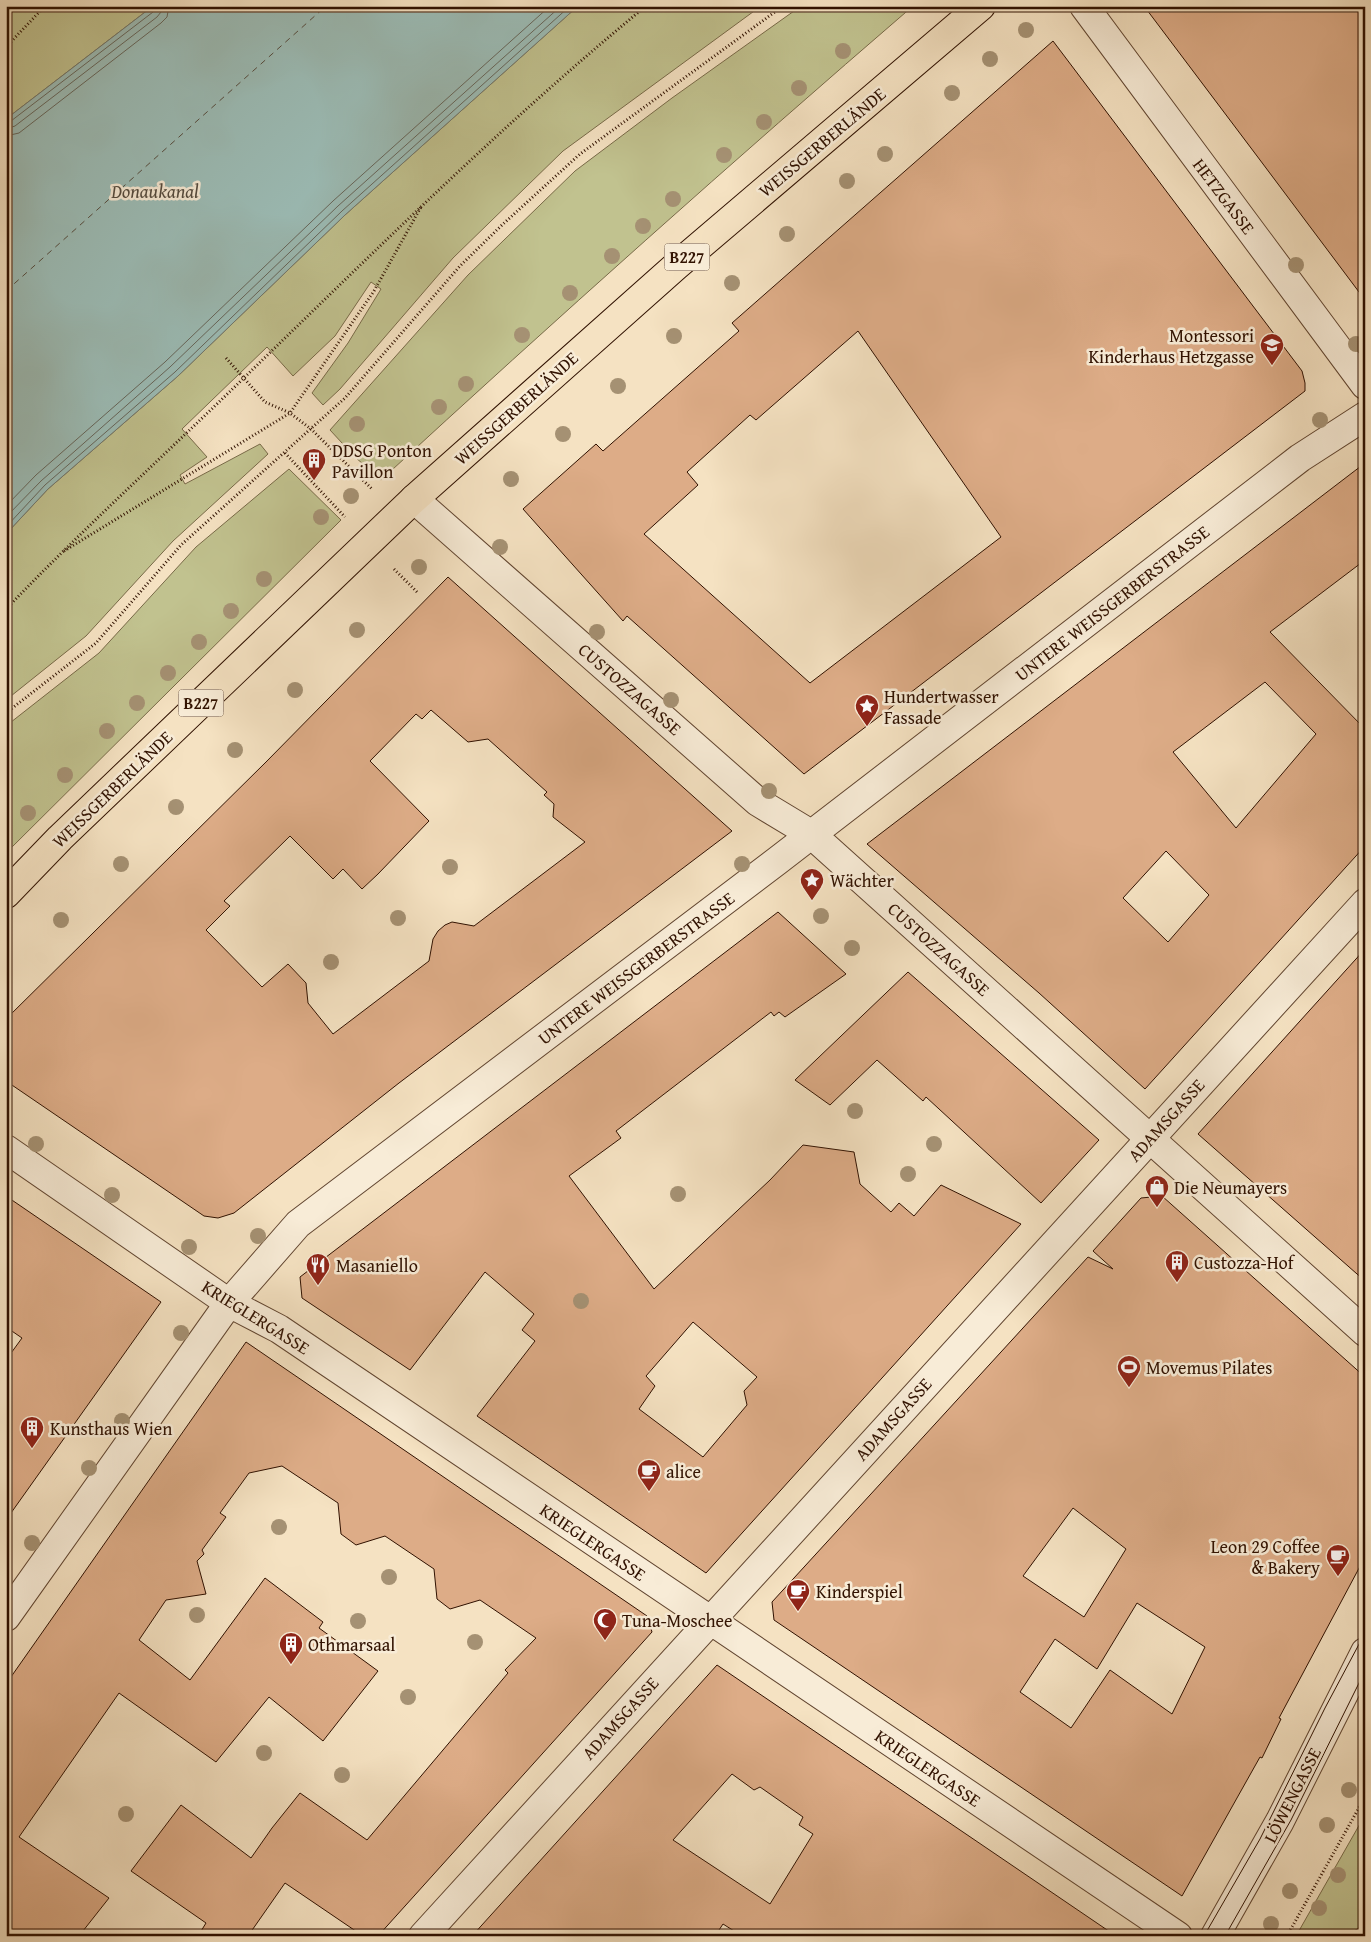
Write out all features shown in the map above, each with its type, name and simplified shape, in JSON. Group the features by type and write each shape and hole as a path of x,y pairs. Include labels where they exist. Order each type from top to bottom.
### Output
{"main road":[{"name":"WEISSGERBERLÄNDE","path":"6,894 60,838 406,506 676,266 981,6"}],"street":[{"name":"HETZGASSE","path":"1084,6 1365,385"},
{"name":"UNTERE WEISSGERBERSTRASSE","path":"6,1617 229,1304 298,1224 811,834 1300,458 1365,416"},
{"name":"CUSTOZZAGASSE","path":"406,506 758,802 811,834 1365,1332"},
{"name":"ADAMSGASSE","path":"423,1936 709,1620 1365,903"},
{"name":"KRIEGLERGASSE","path":"6,1150 229,1304 279,1329 1178,1936"},
{"name":"LÖWENGASSE","path":"1216,1936 1357,1686 1365,1652"}],"path":[{"path":"6,47 46,6"},
{"path":"6,609 59,554 243,379 424,202 603,41 646,6"},
{"path":"6,713 96,643 181,545 345,398 460,266 580,154 783,6"},
{"path":"59,554 290,413 374,291 424,202"},
{"path":"226,358 265,402 290,413 311,428 406,506"},
{"path":"285,453 346,518"},
{"path":"1287,1936 1365,1797"}],"green space":[{"path":"6,6 153,6 6,119"},
{"path":"578,6 761,6 563,151 453,258 340,389 323,405 312,393 348,343 381,289 371,282 335,336 293,376 267,347 182,429 207,457 180,475 185,484 260,444 268,454 173,541 86,636 6,700 6,534 48,489 178,376 345,215"},
{"path":"801,6 913,6 645,241 381,480 355,457 330,430 468,275 575,171 672,98"},
{"path":"289,469 341,520 6,853 6,726 99,653 196,547"},
{"path":"1365,1815 1365,1924 1346,1936 1296,1936"}],"water":[{"name":"Donaukanal","path":"153,6 578,6 345,215 178,376 48,489 6,534 6,119"}],"building":[{"path":"1144,6 1365,6 1365,300 1257,156"},
{"path":"1053,41 1302,371 1305,391 804,774 627,616 623,621 523,509 596,444 603,451 739,331 732,323","holes":["858,331 1001,537 810,683 644,534 698,485 687,472 750,415 756,420"]},
{"path":"1365,463 1365,560 1270,632 1365,729 1365,846 1145,1089 1039,993 867,844","holes":["1265,682 1316,734 1236,828 1173,752","1166,851 1209,895 1168,942 1123,898"]},
{"path":"448,577 732,831 399,1083 234,1213 218,1218 204,1216 6,1081 6,1019 266,762","holes":["431,710 468,742 488,739 547,792 544,795 554,804 553,817 585,842 474,926 452,922 445,925 433,939 429,961 333,1034 308,1003 306,983 288,964 262,987 206,930 230,906 224,901 290,836 333,879 343,869 362,889 429,821 370,761 416,714 422,719"]},
{"path":"778,912 846,974 785,1017 779,1012 774,1016 771,1012 616,1131 621,1138 569,1176 654,1289 770,1180 803,1145 854,1152 860,1184 891,1212 899,1203 914,1216 941,1185 1021,1224 706,1573 477,1416 535,1341 522,1330 534,1314 485,1272 410,1370 302,1298 300,1277","holes":["693,1322 757,1377 744,1391 747,1405 703,1457 639,1409 655,1386 646,1376"]},
{"path":"1365,949 1365,1281 1198,1134"},
{"path":"908,972 1099,1140 1041,1203 926,1097 923,1101 877,1060 830,1105 795,1080"},
{"path":"6,1196 161,1302 6,1520 6,1360 22,1338 6,1327"},
{"path":"1162,1196 1365,1377 1365,1557 1279,1718 1281,1719 1262,1758 1260,1757 1182,1896 774,1620 772,1602 1088,1257 1113,1269 1093,1251 1141,1198","holes":["1073,1508 1126,1549 1084,1617 1023,1576","1137,1603 1205,1647 1172,1714 1110,1670 1071,1728 1020,1692 1055,1639 1097,1669"]},
{"path":"246,1342 647,1616 652,1632 378,1936 363,1936 285,1883 248,1936 198,1936 206,1923 131,1871 181,1805 251,1858 300,1793 367,1840 508,1673 505,1670 536,1638 480,1600 450,1609 437,1599 434,1569 385,1536 356,1545 341,1534 338,1503 282,1466 249,1473 220,1513 226,1517 202,1550 204,1554 197,1561 206,1594 166,1600 139,1640 190,1680 265,1578 323,1622 319,1628 378,1671 323,1741 269,1697 216,1762 119,1693 19,1837 109,1898 79,1936 6,1936 6,1684"},
{"path":"717,1665 1116,1936 742,1936 723,1924 715,1936 472,1936","holes":["732,1774 754,1790 760,1787 803,1817 799,1825 813,1834 770,1904 673,1840"]}],"ferry route":[{"path":"6,291 326,6"}],"tram line":[{"path":"1204,1936 1260,1839 1325,1708 1365,1633"},
{"path":"1225,1936 1291,1820 1365,1671"}],"place":[{"name":"Montessori Kinderhaus Hetzgasse","path":"1272,366"},
{"name":"DDSG Ponton Pavillon","path":"314,481"},
{"name":"Hundertwasser Fassade","path":"867,727"},
{"name":"Wächter","path":"812,901"},
{"name":"Die Neumayers","path":"1157,1208"},
{"name":"Custozza-Hof","path":"1177,1283"},
{"name":"Masaniello","path":"318,1286"},
{"name":"Movemus Pilates","path":"1129,1388"},
{"name":"Kunsthaus Wien","path":"32,1449"},
{"name":"alice","path":"649,1492"},
{"name":"Leon 29 Coffee & Bakery","path":"1338,1577"},
{"name":"Kinderspiel","path":"798,1612"},
{"name":"Tuna-Moschee","path":"605,1641"},
{"name":"Othmarsaal","path":"291,1665"}]}
